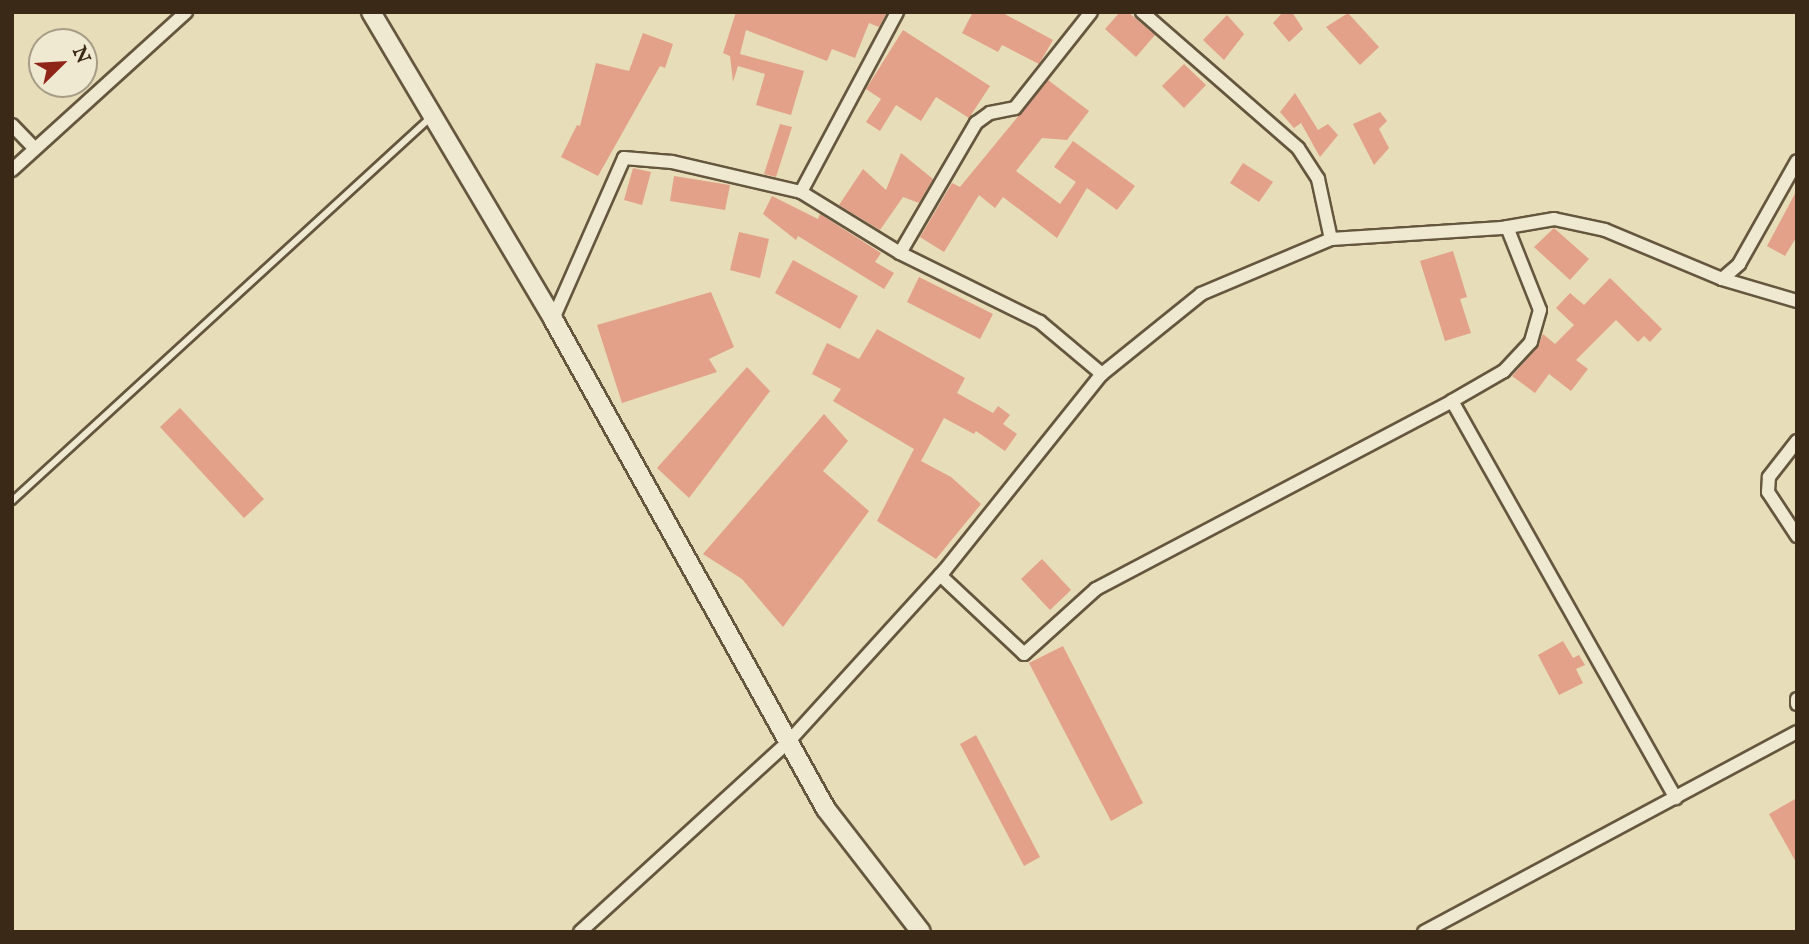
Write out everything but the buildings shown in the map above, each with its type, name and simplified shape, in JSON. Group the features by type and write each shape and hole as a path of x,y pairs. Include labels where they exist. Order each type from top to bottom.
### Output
{"street":[{"path":"12,170 186,12"},
{"path":"371,12 553,319 790,740 826,809 921,932"},
{"path":"801,192 897,12"},
{"path":"900,253 976,122 990,113 1015,108 1090,12"},
{"path":"1142,12 1297,148 1318,179 1331,239"},
{"path":"12,125 35,149"},
{"path":"553,319 624,158 672,162 801,192 900,253 1040,322 1102,374"},
{"path":"1722,279 1739,264 1797,162"},
{"path":"580,932 790,740 940,575 1102,374 1201,294 1331,239 1507,227 1553,219 1605,230 1722,279 1797,302"},
{"path":"940,575 1024,654 1096,589 1504,371 1531,342 1540,310 1507,227"},
{"path":"1452,401 1676,798"},
{"path":"1797,441 1769,477 1768,492 1797,536"},
{"path":"1424,932 1797,732"}],"lane":[{"path":"12,501 432,116"}]}
